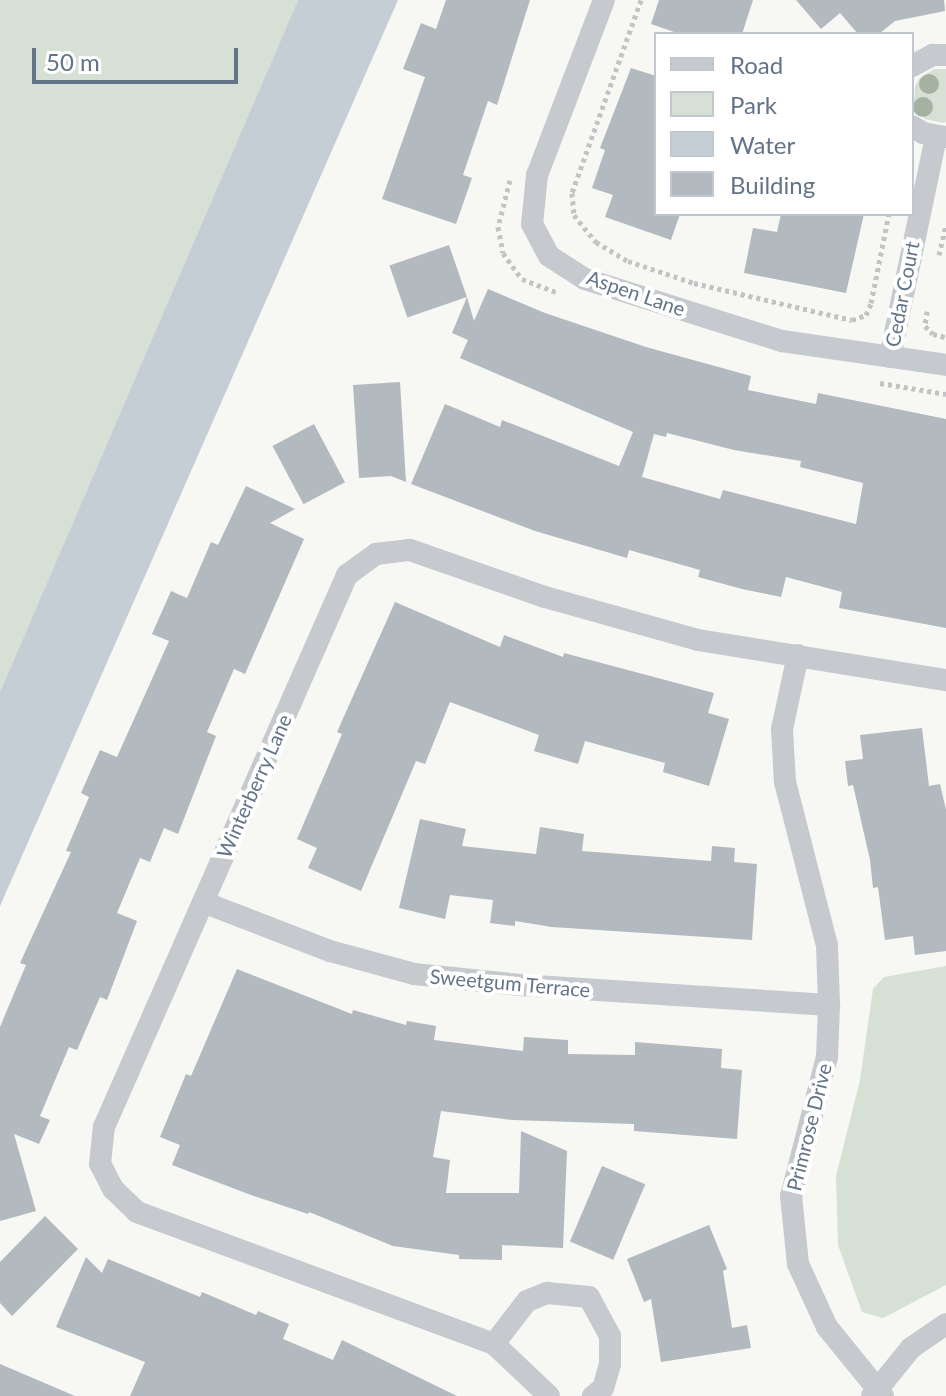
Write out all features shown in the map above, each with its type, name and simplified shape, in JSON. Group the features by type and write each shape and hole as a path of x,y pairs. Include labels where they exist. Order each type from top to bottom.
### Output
{"street":[{"name":"Aspen Lane","path":"604,0 537,175 532,224 549,256 585,279 782,341 946,365"},
{"path":"914,65 933,55 946,55"},
{"name":"Cedar Court","path":"890,357 941,137 914,127"},
{"name":"Winterberry Lane","path":"549,1396 494,1344 137,1212 113,1189 100,1164 104,1127 347,575 376,554 410,550 545,597 698,640 946,680"},
{"name":"Primrose Drive","path":"798,655 782,729 785,782 827,945 829,1005 827,1057 791,1196 798,1264 827,1327 877,1394"},
{"name":"Sweetgum Terrace","path":"203,902 330,951 414,974 520,985 829,1005"},
{"path":"494,1344 527,1301 547,1293 589,1297 610,1336 610,1364 603,1388 593,1396"},
{"path":"877,1394 911,1348 946,1324"}],"path":[{"path":"641,0 572,193 574,215 596,242 628,261 694,283 852,320 866,315 871,303 889,216"},
{"path":"512,176 498,227 503,253 522,279 565,295"},
{"path":"937,268 946,224"},
{"path":"929,306 925,326 933,334 946,338"},
{"path":"870,381 946,394"}],"green space":[{"path":"0,0 298,0 0,692"},
{"path":"934,69 946,69 946,122 943,123 925,119 914,105 915,87 919,79"},
{"path":"946,966 946,1285 883,1318 862,1312 838,1245 836,1176 860,1080 873,989 884,977"}],"water":[{"path":"298,0 398,0 0,906 0,692"}],"building":[{"path":"446,0 530,0 497,105 488,101 463,175 472,178 456,224 382,199 425,77 403,69 421,23 436,29"},
{"path":"659,0 753,0 743,32 674,32 651,24"},
{"path":"796,0 944,0 945,11 895,21 881,32 856,32 840,13 821,29"},
{"path":"631,68 654,75 654,216 679,216 671,240 605,217 613,195 592,188 605,150 600,148"},
{"path":"781,216 864,216 846,293 744,273 753,228 777,232"},
{"path":"449,245 467,297 407,318 389,266"},
{"path":"488,289 545,313 646,347 751,376 748,390 816,404 818,393 946,419 946,628 839,608 842,592 786,577 781,597 742,589 698,577 700,570 629,550 627,558 535,531 411,484 445,404 500,427 502,420 619,466 633,432 460,358 468,340 452,333 467,297 474,321","holes":["667,433 734,450 801,461 800,467 863,483 856,524 723,490 720,499 642,477 654,434 666,437"]},
{"path":"400,382 406,482 391,476 359,478 353,385"},
{"path":"314,424 345,482 303,504 273,446"},
{"path":"246,486 295,509 270,523 304,539 245,674 234,669 207,732 216,736 178,834 164,828 150,862 140,858 117,913 137,921 107,1000 100,997 77,1050 69,1047 40,1116 50,1120 39,1144 14,1134 36,1211 0,1221 0,1027 26,965 20,963 71,852 66,851 89,797 81,793 100,750 117,757 169,641 152,634 171,591 187,598 211,542 218,545"},
{"path":"395,602 500,647 504,635 563,657 564,653 714,693 708,713 729,719 709,786 663,772 665,763 585,741 578,764 534,751 539,735 450,702 425,764 416,761 361,891 308,868 317,848 297,839 342,734 337,732"},
{"path":"922,728 929,786 940,784 946,810 946,951 915,955 913,936 885,940 878,887 873,888 870,860 853,785 848,786 845,761 863,759 860,735"},
{"path":"420,819 466,829 462,846 536,854 540,827 584,834 582,851 711,861 712,846 735,848 734,862 757,864 752,940 552,927 515,921 515,926 490,923 493,900 450,895 445,919 399,908"},
{"path":"237,969 352,1014 353,1010 406,1025 407,1021 436,1026 434,1040 523,1051 524,1037 568,1040 568,1054 635,1055 635,1042 722,1049 721,1068 742,1070 737,1139 634,1131 634,1124 513,1120 441,1111 433,1157 450,1160 446,1193 519,1193 521,1131 567,1151 563,1248 502,1245 502,1260 459,1259 459,1255 393,1246 309,1212 251,1195 172,1165 180,1145 160,1137 186,1074 191,1076"},
{"path":"602,1166 645,1184 613,1260 570,1241"},
{"path":"45,1216 78,1249 12,1316 0,1303 0,1262"},
{"path":"709,1225 727,1269 723,1271 732,1328 747,1325 751,1348 661,1362 651,1299 644,1302 627,1259"},
{"path":"86,1257 102,1273 108,1259 200,1297 202,1292 256,1315 258,1311 289,1324 283,1339 333,1360 342,1340 457,1396 130,1396 145,1362 56,1327"},
{"path":"0,1364 75,1396 0,1396"}]}
